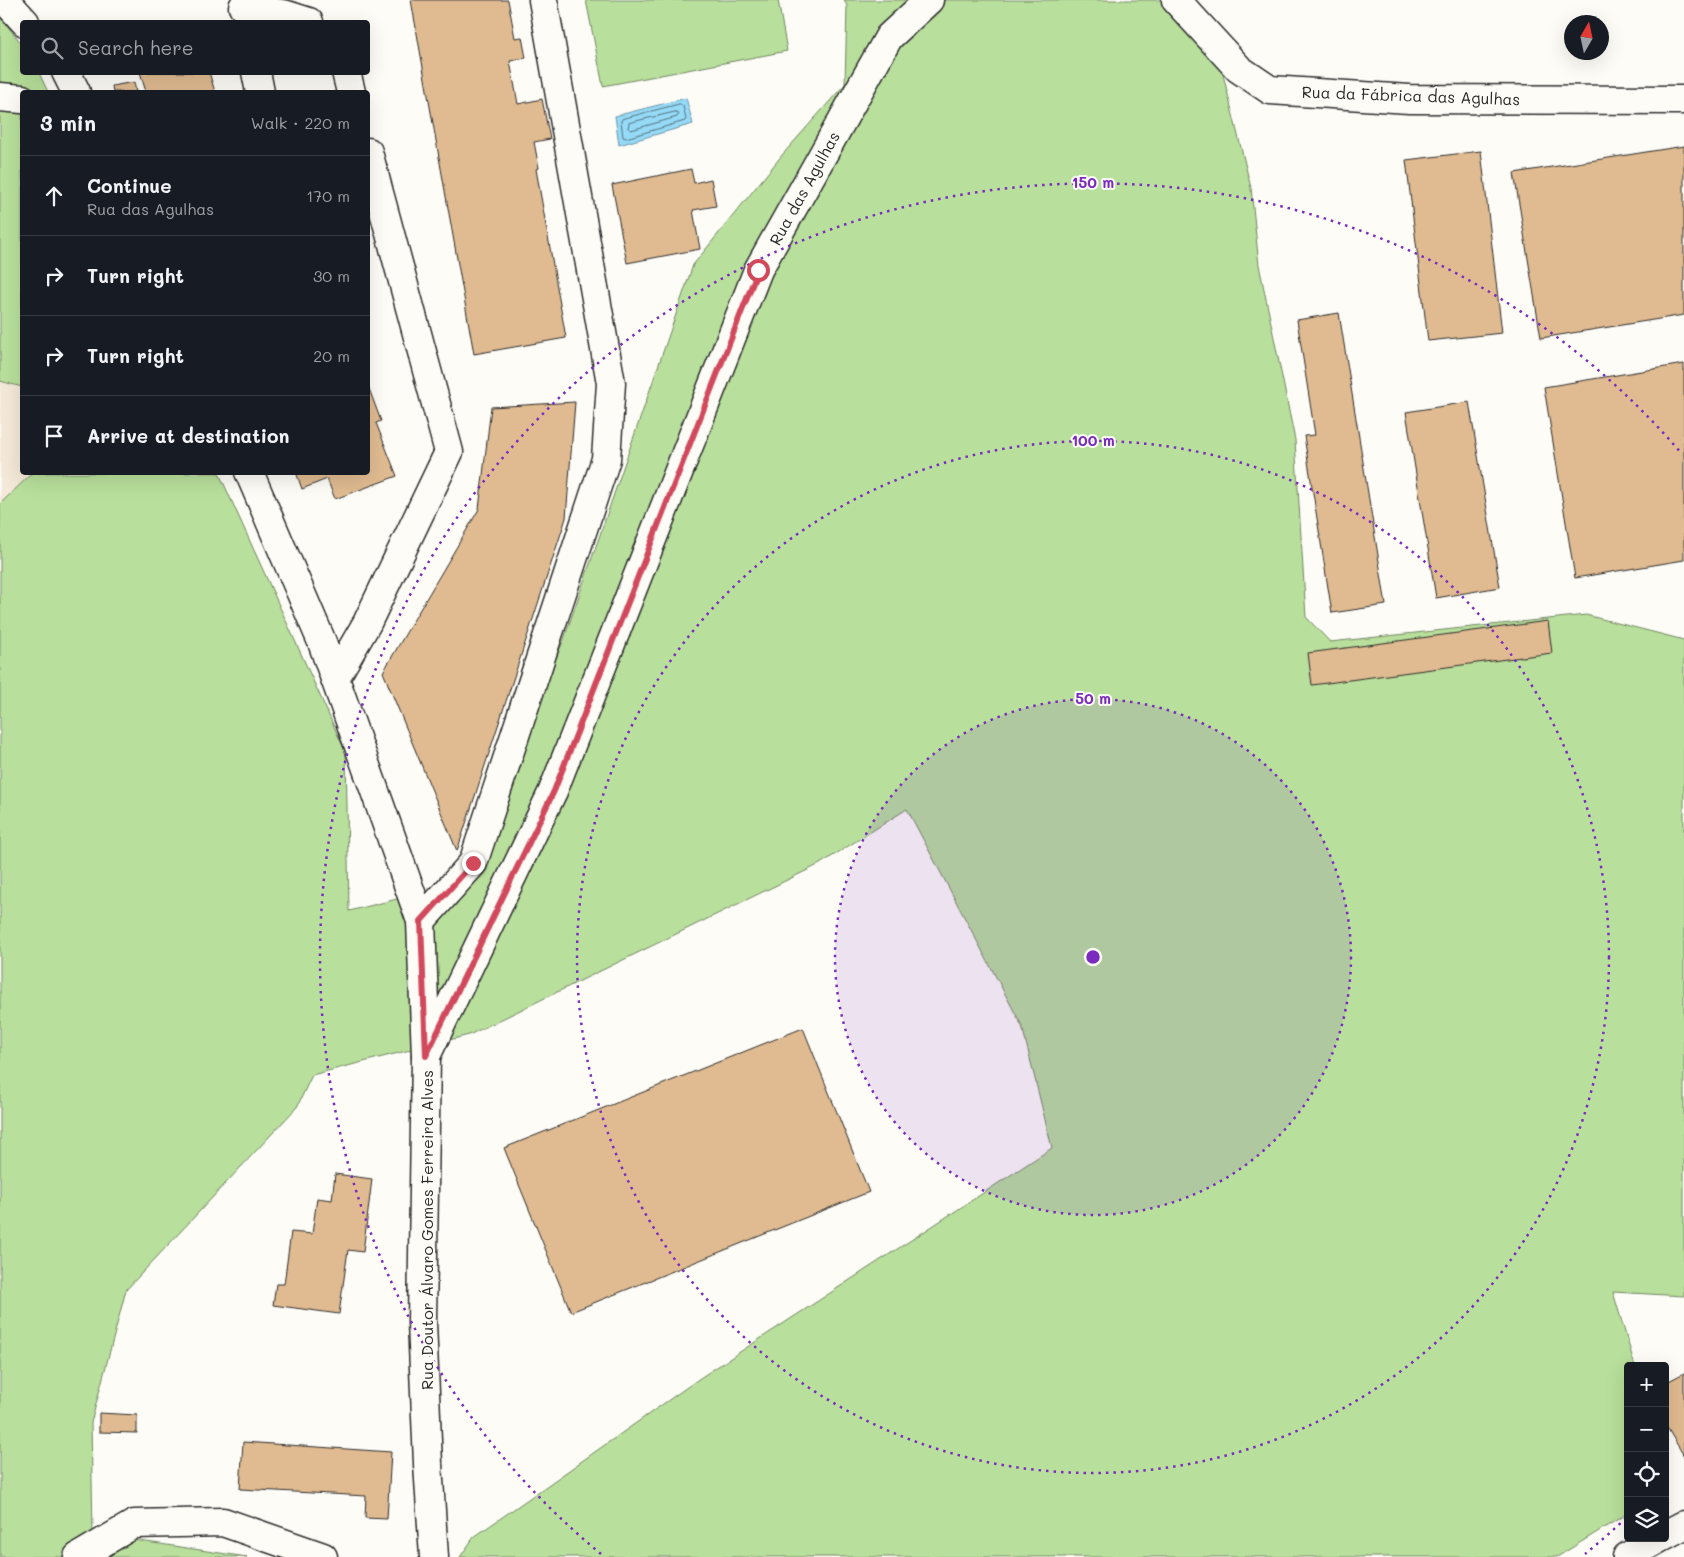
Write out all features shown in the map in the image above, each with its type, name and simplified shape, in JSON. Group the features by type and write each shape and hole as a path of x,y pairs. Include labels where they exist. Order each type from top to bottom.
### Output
{"street":[{"path":"5,0 23,20"},
{"path":"421,921 473,863 606,459 611,384 543,0"},
{"name":"Rua das Agulhas","path":"426,1056 554,791 758,270 889,37 929,0"},
{"name":"Rua da Fábrica das Agulhas","path":"1176,0 1238,69 1270,90 1408,99 1684,100"},
{"path":"244,10 287,15 303,20"},
{"path":"68,75 75,90"},
{"path":"257,75 260,90"},
{"path":"347,75 350,90"},
{"path":"0,97 20,99"},
{"path":"335,678 367,623 449,452 370,159"},
{"name":"Rua Doutor Álvaro Gomes Ferreira Alves","path":"250,475 322,642 421,921 426,1056 422,1322 434,1557"},
{"path":"78,1557 134,1524 223,1522 324,1557"},
{"path":"1669,1534 1684,1525"},
{"path":"1627,1557 1653,1542"}],"shaded area":[{"path":"0,381 20,386 20,475 30,475 0,504"}],"green space":[{"path":"586,0 778,0 787,51 603,86"},
{"path":"844,0 1179,0 1212,30 1251,188 1259,265 1295,440 1306,617 1330,642 1586,615 1684,640 1684,1296 1613,1292 1634,1362 1624,1362 1624,1515 1557,1557 460,1557 474,1537 700,1378 1052,1148 1022,1026 907,809 820,864 469,1035 312,1075 297,1107 126,1290 91,1423 93,1534 247,1557 0,1557 0,504 30,475 220,475 346,753 349,911 465,882 564,639 693,265 783,154 845,84 847,6"},
{"path":"0,17 20,42 20,75 40,75 47,90 20,90 20,386 0,381"}],"water":[{"path":"686,98 693,124 619,145 615,116"}],"building":[{"path":"411,0 508,0 515,38 522,37 526,58 510,61 518,104 542,99 550,139 534,142 539,168 536,169 566,338 474,354"},
{"path":"141,75 210,75 214,90 145,90"},
{"path":"134,82 136,90 113,90 112,86"},
{"path":"1684,146 1684,315 1541,338 1514,173"},
{"path":"1481,151 1502,333 1428,341 1406,160"},
{"path":"691,169 694,183 711,179 716,206 693,210 700,249 627,263 612,185"},
{"path":"1339,313 1386,605 1332,613 1304,436 1315,435 1297,320"},
{"path":"1684,364 1684,560 1575,578 1544,387"},
{"path":"370,391 381,421 376,423 397,476 335,499 327,479 302,489 297,475 370,475"},
{"path":"575,402 566,518 457,851 383,672 479,509 491,407"},
{"path":"1469,402 1500,587 1436,598 1406,412"},
{"path":"1548,621 1552,653 1312,685 1308,653"},
{"path":"803,1028 869,1192 571,1312 504,1148"},
{"path":"335,1174 372,1179 363,1252 348,1250 339,1314 273,1305 276,1284 284,1284 291,1232 312,1234 317,1198 332,1200"},
{"path":"1684,1373 1684,1456 1669,1431 1669,1381"},
{"path":"99,1413 137,1415 137,1433 99,1432"},
{"path":"243,1442 391,1452 387,1519 365,1518 366,1496 240,1489"}],"route":[{"path":"473,863 421,921 426,1056 554,791 758,270"}]}
